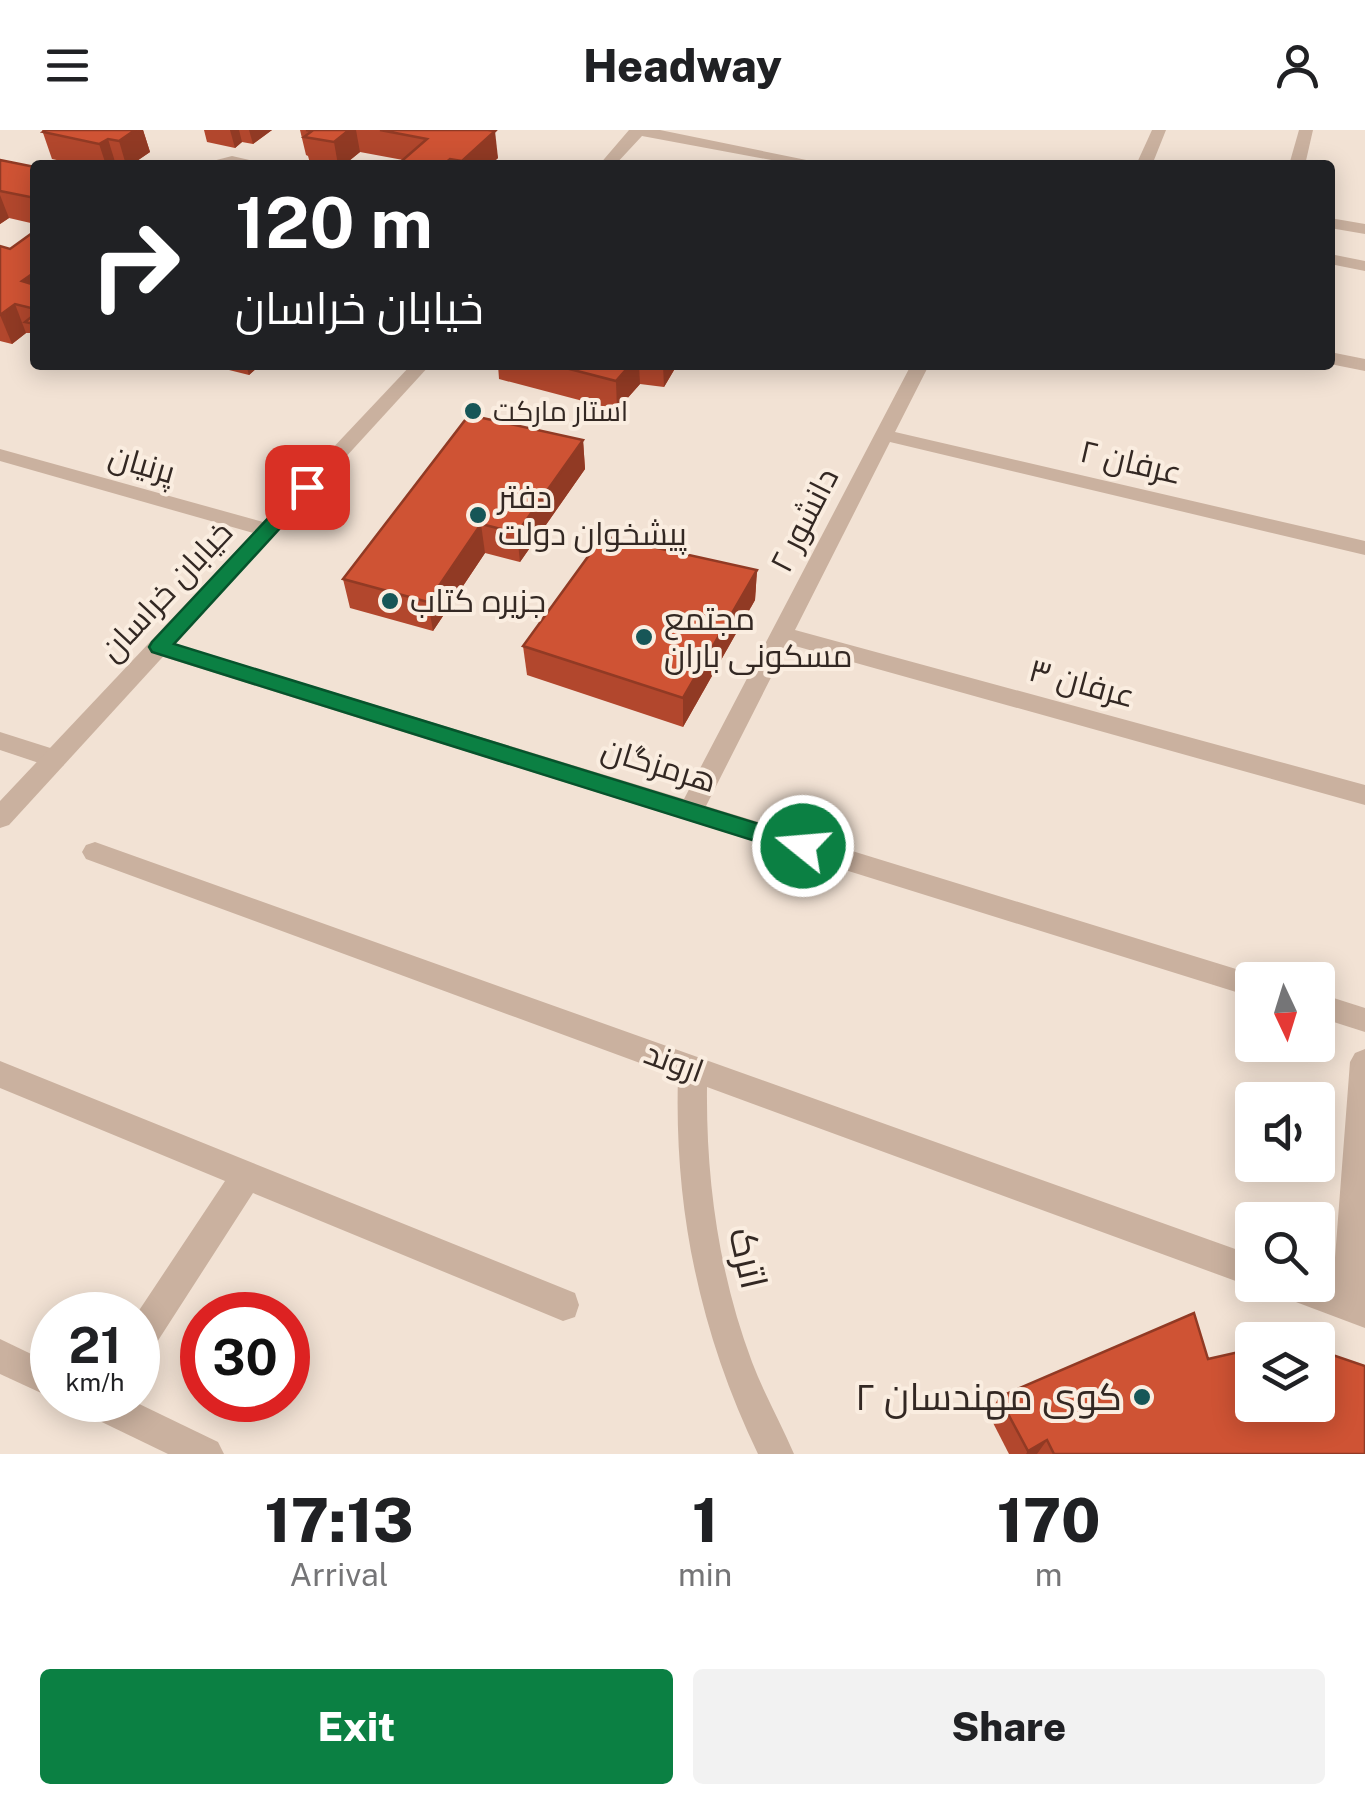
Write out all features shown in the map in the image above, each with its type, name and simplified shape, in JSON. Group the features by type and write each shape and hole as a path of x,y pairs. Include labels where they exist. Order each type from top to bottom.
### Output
{"street":[{"path":"611,160 638,130 797,160"},
{"path":"1146,160 1159,130"},
{"path":"1299,160 1306,130"},
{"path":"1335,224 1365,229"},
{"path":"1335,261 1365,266"},
{"path":"1335,359 1365,365"},
{"name":"خیابان خراسان","path":"0,818 416,370"},
{"name":"دانشور ۲","path":"690,812 917,370"},
{"name":"عرفان ۲","path":"884,435 1365,548"},
{"name":"پرنیان","path":"0,455 267,530"},
{"name":"عرفان ۳","path":"782,634 1365,795"},
{"name":"هرمزگان","path":"159,647 1235,980"},
{"path":"0,741 54,760"},
{"name":"اروند","path":"95,852 1235,1265"},
{"path":"1335,1010 1365,1020"},
{"path":"1356,1309 1365,1062"},
{"name":"اترک","path":"693,1069 690,1129 694,1199 708,1273 730,1350 776,1454"},
{"path":"0,1074 563,1305"},
{"path":"160,1307 247,1175"},
{"path":"0,1356 30,1370"},
{"path":"140,1422 206,1454"}],"building":[{"path":"135,130 119,141 108,139 99,144 43,132"},
{"path":"306,130 349,130 334,142 304,137 312,131"},
{"path":"380,130 495,131 463,160 403,160 427,139"},
{"path":"0,160 30,166 30,197 0,191"},
{"path":"30,235 30,275 22,281 30,283 30,308 15,304 0,315 0,246 10,249"},
{"path":"573,370 626,370 616,381"},
{"path":"469,415 583,440 517,533 481,524 428,602 343,579"},
{"name":"مجتمع مسکونی باران","path":"603,536 757,570 683,698 523,646"},
{"name":"کوی مهندسان ۲","path":"1194,1313 1208,1359 1235,1353 1235,1422 1335,1422 1335,1356 1365,1366 1365,1454 1054,1454 1047,1440 1028,1451 999,1397"}],"place":[{"name":"استار مارکت","path":"473,411"},
{"name":"دفتر پیشخوان دولت","path":"478,515"},
{"name":"جزیره کتاب","path":"390,601"},
{"name":"مجتمع مسکونی باران","path":"644,637"},
{"name":"کوی مهندسان ۲","path":"1142,1397"}],"route":[{"path":"307,487 159,647 803,846"}]}
